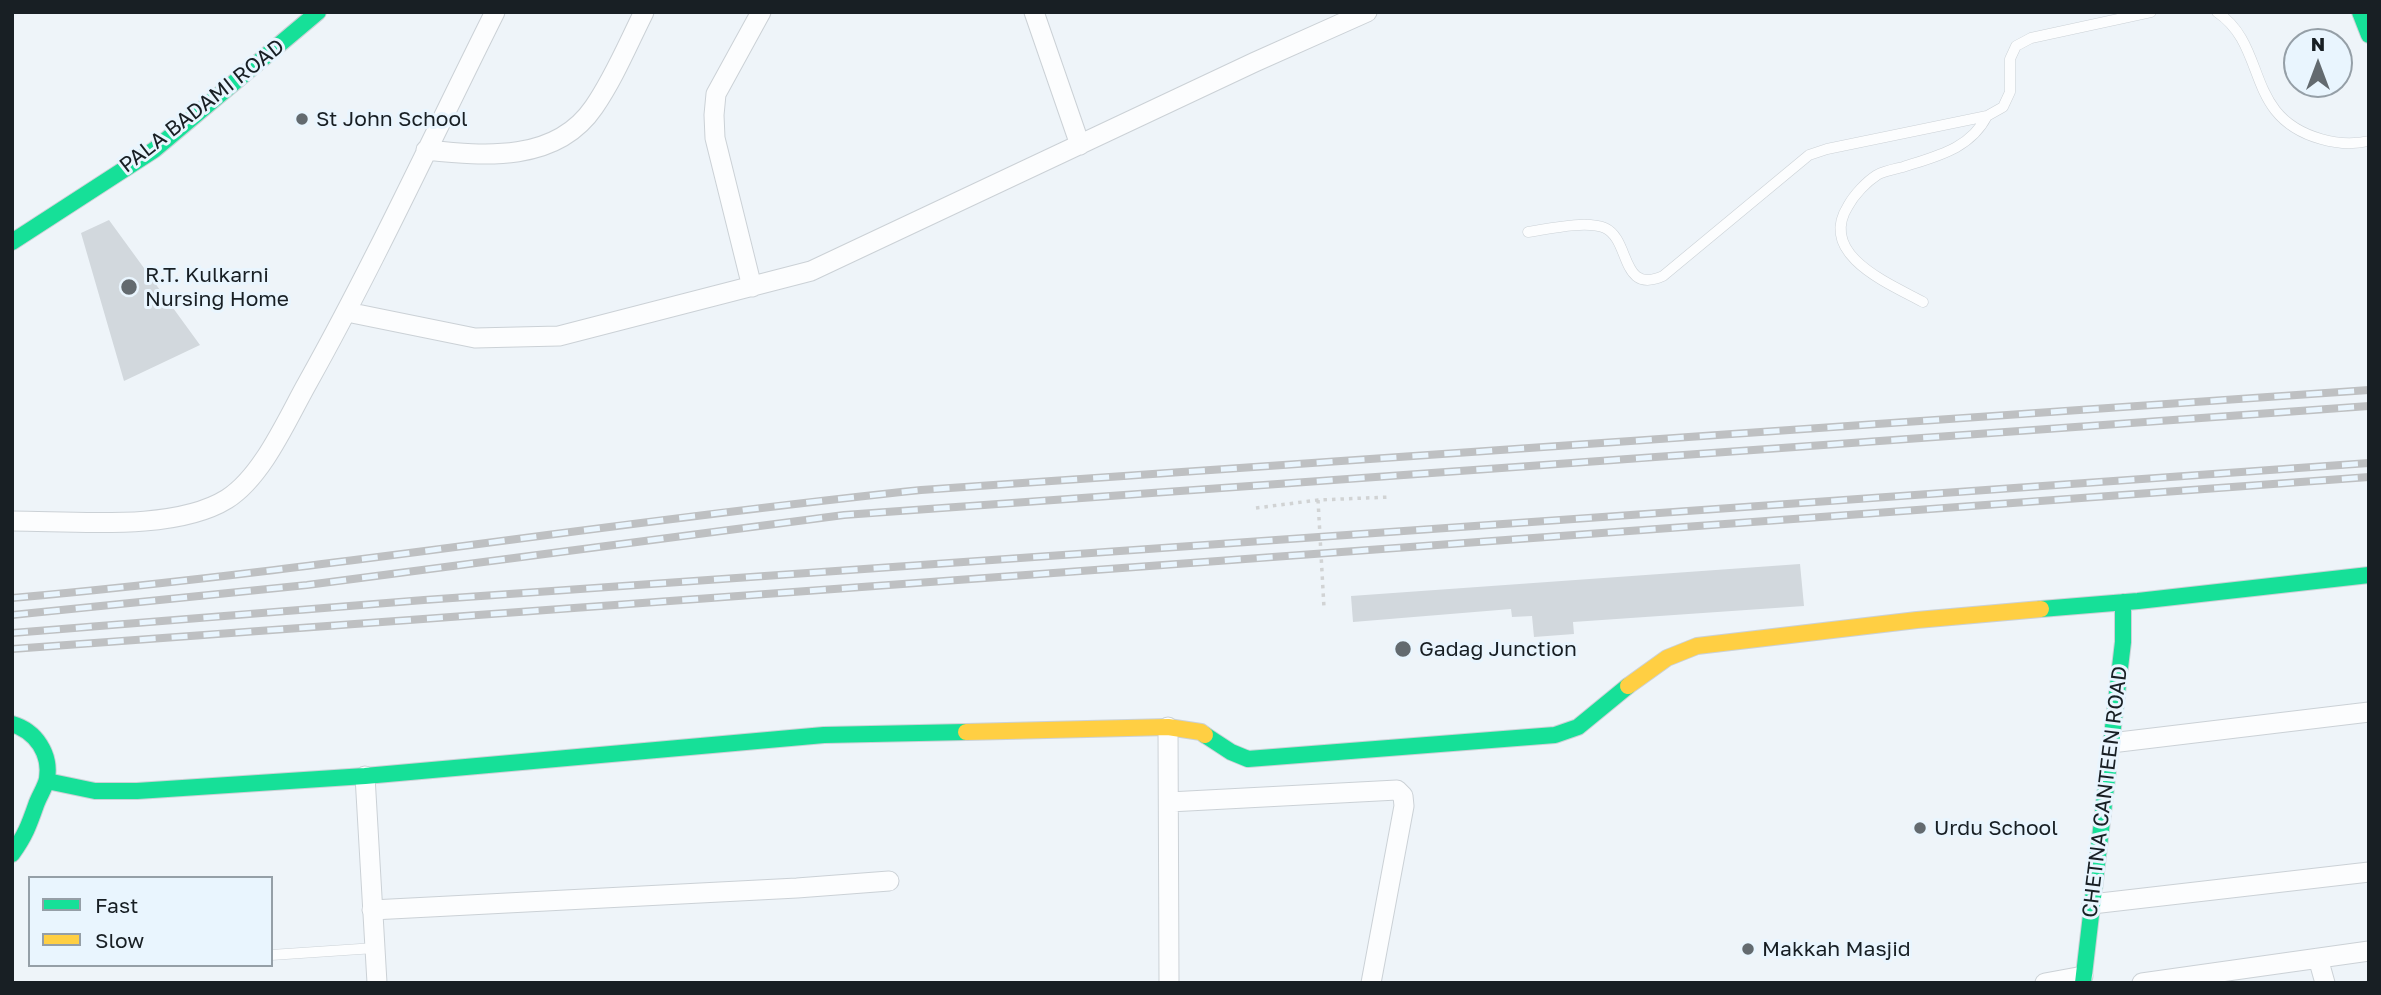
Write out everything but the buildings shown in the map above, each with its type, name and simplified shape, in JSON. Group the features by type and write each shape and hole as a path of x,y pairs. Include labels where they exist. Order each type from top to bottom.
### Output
{"street":[{"name":"PALA BADAMI ROAD","path":"12,242 154,150 299,19 318,12"},
{"path":"12,520 170,519 203,510 227,499 251,478 347,312 495,12"},
{"path":"426,150 476,155 509,153 546,147 569,134 593,109 644,12"},
{"path":"752,287 715,138 714,116 716,94 761,12"},
{"path":"1034,12 1080,145"},
{"path":"347,312 475,338 559,336 811,271 1367,12"},
{"path":"2360,12 2369,35"},
{"path":"47,781 95,791 138,791 365,776 824,735 1168,727 1201,732 1231,752 1248,759 1555,735 1577,727 1641,675 1667,658 1697,646 1917,620 2369,575"},
{"name":"CHETNA CANTEEN ROAD","path":"2083,980 2123,642 2123,601"},
{"path":"2111,743 2369,712"},
{"path":"12,724 20,725 33,733 41,743 46,758 47,781 36,802 29,829 12,853"},
{"path":"1168,727 1169,983"},
{"path":"365,776 377,983"},
{"path":"1169,802 1397,790 1403,796 1404,806 1371,983"},
{"path":"12,813 36,802"},
{"path":"2092,904 2369,872"},
{"path":"372,910 889,881"},
{"path":"2142,983 2369,951"},
{"path":"2318,958 2325,983"},
{"path":"2045,983 2083,980"}],"lane":[{"path":"1528,232 1583,225 1601,226 1614,233 1631,271 1640,279 1652,281 1663,276 1809,155 1987,116 2003,107 2010,92 2010,59 2016,46 2031,37 2151,12"},
{"path":"2217,12 2230,20 2244,42 2267,100 2284,121 2312,136 2338,144 2369,141"},
{"path":"1923,302 1855,260 1846,250 1841,235 1842,215 1854,196 1878,175 1964,144 1979,132 1987,116"},
{"path":"273,955 375,948"}],"path":[{"path":"1256,508 1318,500 1390,497"},
{"path":"1318,500 1324,608"}],"railway":[{"path":"12,598 240,574 921,490 2369,390"},
{"path":"12,615 307,585 844,515 2369,406"},
{"path":"12,633 424,600 2369,463"},
{"path":"12,649 2369,477"}],"traffic: fast":[{"path":"12,242 154,150 318,12"},
{"path":"2360,12 2369,35"},
{"path":"2041,609 2369,575"},
{"path":"2083,983 2123,642 2123,602"},
{"path":"1205,735 1231,752 1248,759 1555,735 1578,727 1628,686"},
{"path":"12,724 21,727 35,738 44,752 48,770 29,825 12,854"},
{"path":"47,781 95,791 137,791 365,776 824,735 966,732"}],"traffic: slow":[{"path":"1628,686 1667,658 1697,646 1917,620 2041,609"},
{"path":"966,732 1168,727 1205,735"}],"place":[{"name":"St John School","path":"302,119"},
{"name":"R.T. Kulkarni Nursing Home","path":"129,287"},
{"name":"Gadag Junction","path":"1403,649"},
{"name":"Urdu School","path":"1920,828"},
{"name":"Makkah Masjid","path":"1748,949"}]}
